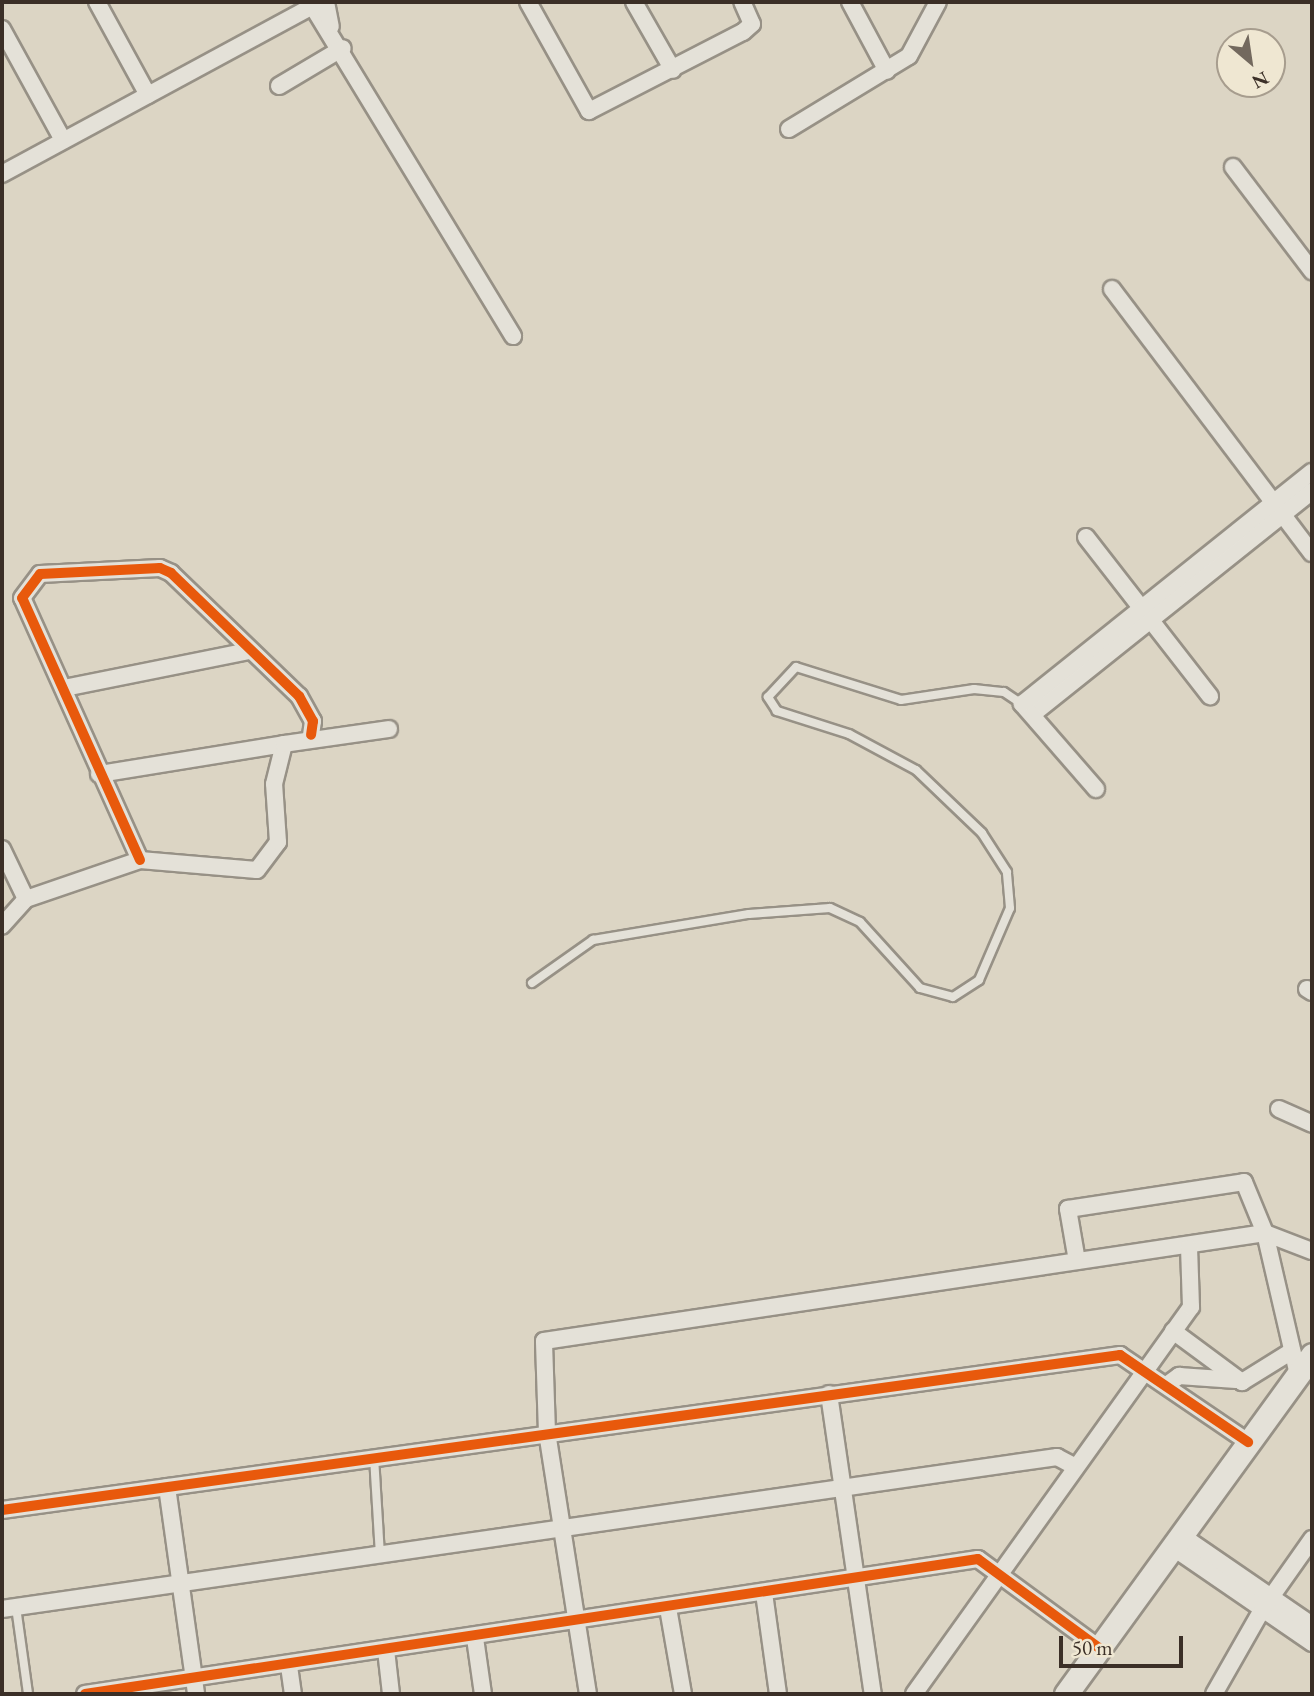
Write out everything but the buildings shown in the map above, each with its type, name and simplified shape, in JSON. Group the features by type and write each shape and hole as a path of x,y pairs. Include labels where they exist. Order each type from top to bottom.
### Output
{"main road":[{"path":"1066,1694 1298,1375 1302,1353"}],"street":[{"path":"117,2 99,6 148,95"},
{"path":"528,2 589,111 673,70 752,24 742,2"},
{"path":"634,2 673,70"},
{"path":"850,2 887,71"},
{"path":"789,129 909,56 938,2"},
{"path":"2,174 316,3 513,336"},
{"path":"2,29 9,58 64,140"},
{"path":"279,86 343,48"},
{"path":"1233,167 1312,271"},
{"path":"1112,289 1312,553"},
{"path":"1096,789 1028,709 1278,508 1312,472"},
{"path":"1278,508 1312,491"},
{"path":"1086,537 1210,696"},
{"path":"140,860 99,774 23,598 40,574 160,568 299,696 313,721 311,735"},
{"path":"64,688 250,650"},
{"path":"99,774 284,744 311,735 389,729"},
{"path":"2,926 26,899 140,860 257,870 271,860 278,842 274,784 284,744"},
{"path":"2,849 26,899"},
{"path":"1279,1109 1312,1124"},
{"path":"1077,1261 1068,1209 1242,1180 1265,1233 1302,1353 1249,1380 1179,1376 1168,1384"},
{"path":"589,1694 547,1433 540,1355 544,1341 1077,1261 1189,1248 1265,1233 1312,1251"},
{"path":"914,1694 1173,1331 1195,1290 1189,1248"},
{"path":"1173,1331 1236,1380"},
{"path":"2,1510 1120,1355 1146,1368 1248,1442"},
{"path":"830,1394 873,1694"},
{"path":"9,1608 563,1525 1057,1457 1076,1467"},
{"path":"167,1487 195,1687"},
{"path":"1214,1694 1266,1603 1312,1539"},
{"path":"1177,1541 1266,1603 1312,1643"},
{"path":"91,1694 195,1687 289,1666 386,1650 577,1623 978,1559 1099,1648"},
{"path":"764,1593 778,1694"},
{"path":"1266,1603 1312,1625"},
{"path":"668,1608 683,1694"},
{"path":"475,1638 483,1694"},
{"path":"386,1650 391,1694"},
{"path":"289,1666 293,1694"}],"lane":[{"path":"531,983 593,940 749,914 830,908 860,922 920,988 953,997 979,980 1010,908 1007,872 982,833 916,770 849,734 777,711 768,696 796,667 901,700 974,689 1004,692 1028,709"},
{"path":"374,1457 380,1554"},
{"path":"9,1608 28,1694"}],"cycle path":[{"path":"140,860 22,598 40,574 160,568 171,573 299,696 313,721 311,735"},
{"path":"2,1510 1120,1355 1248,1442"},
{"path":"85,1694 978,1559 1099,1648"}]}
